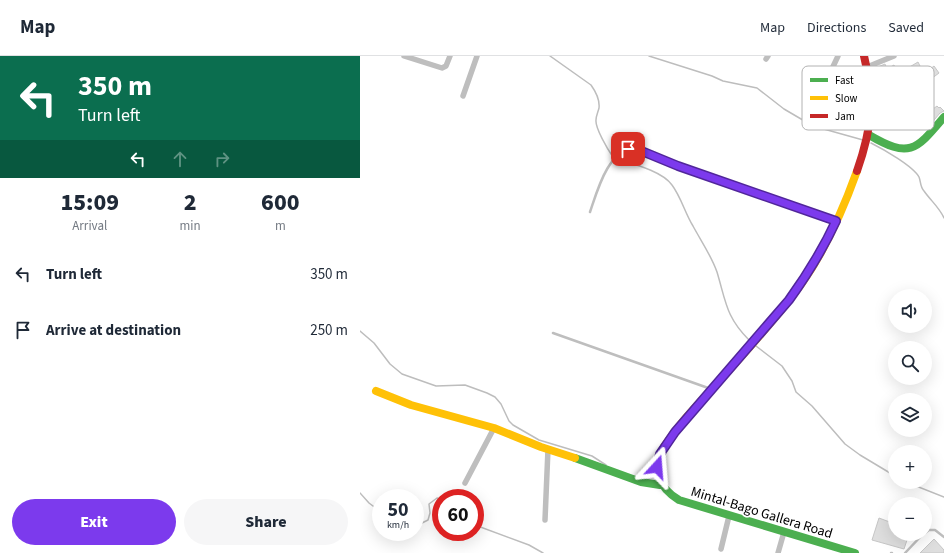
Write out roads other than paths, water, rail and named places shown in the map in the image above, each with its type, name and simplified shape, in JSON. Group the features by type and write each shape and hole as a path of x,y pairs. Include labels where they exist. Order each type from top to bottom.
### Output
{"main road":[{"path":"864,56 867,66"},
{"path":"934,129 944,117"},
{"path":"376,391 411,405 494,428 641,482 660,485 657,467 660,454 675,432 789,300 817,259 849,193 869,135 869,130"},
{"path":"869,135 883,144 897,150 905,151 913,149 924,141 933,130"},
{"name":"Mintal-Bago Gallera Road","path":"660,485 671,496 679,500 854,553"}],"street":[{"path":"404,56 442,68 446,66 450,56"},
{"path":"463,96 477,56"},
{"path":"833,66 838,56"},
{"path":"869,66 894,56"},
{"path":"465,483 494,428"},
{"path":"545,520 548,449"},
{"path":"721,549 729,516"},
{"path":"778,553 784,532"}],"lane":[{"path":"590,212 601,181 612,160 628,149 836,221"},
{"path":"553,333 711,389"},
{"path":"932,530 936,530 944,538"},
{"path":"905,553 916,541"}],"waterway":[{"path":"550,56 591,85 598,99 599,105 596,124 602,139 613,157"},
{"path":"649,56 712,76 723,81 757,88 784,109 802,120"},
{"path":"827,130 863,140"},
{"path":"871,143 897,158 916,173 919,177 921,186 944,218"},
{"path":"617,159 654,172 672,185 715,266 731,316 741,332 749,340"},
{"path":"360,331 374,343 390,364 402,374 436,386 465,385 487,393 495,397 501,404 509,421 513,425 539,440 592,456 606,465"},
{"path":"756,346 782,366 792,381 796,392 812,406 845,444 888,472"},
{"path":"924,489 944,497"},
{"path":"360,493 372,505"},
{"path":"424,522 428,520 430,513 429,504 432,502"},
{"path":"484,528 529,545 543,553"}]}
